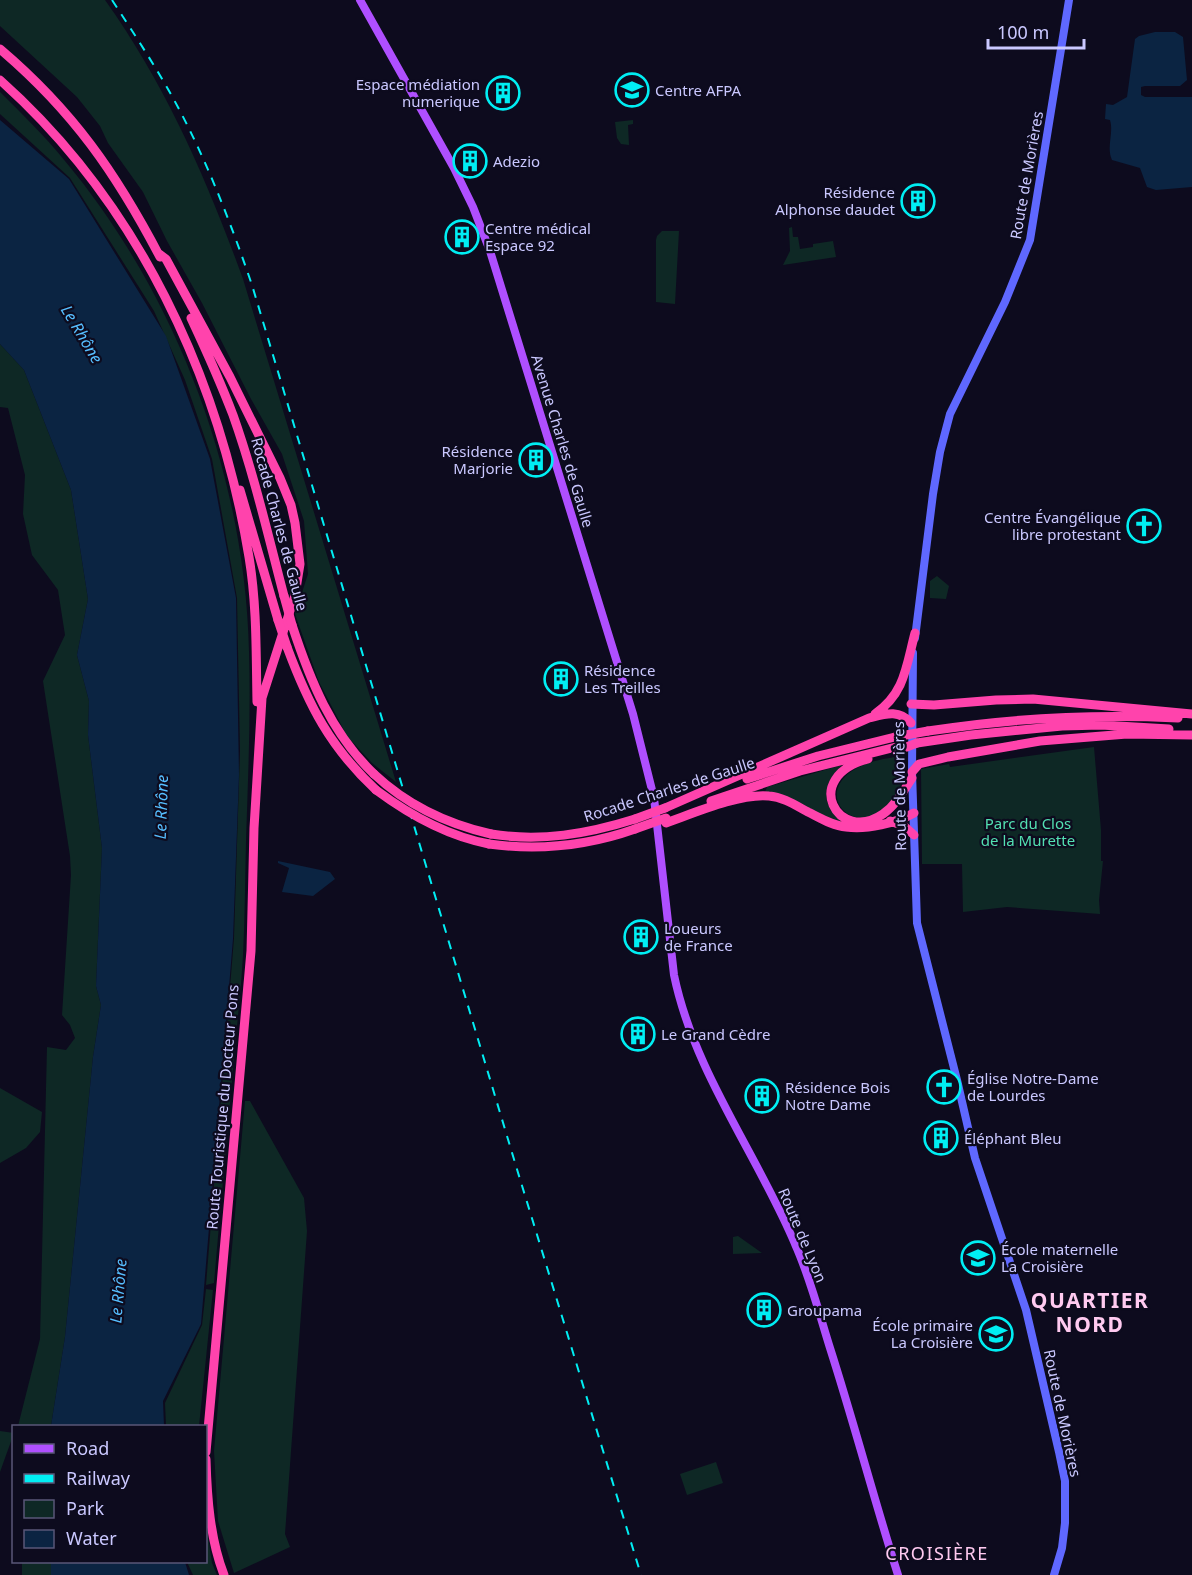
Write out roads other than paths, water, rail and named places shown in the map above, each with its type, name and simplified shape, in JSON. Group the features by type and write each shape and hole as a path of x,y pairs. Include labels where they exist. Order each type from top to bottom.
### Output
{"highway":[{"path":"0,49 32,76 52,97 114,177 158,254 166,259 269,452 291,504 299,544 298,581 261,698 257,764"},
{"path":"0,80 46,125 116,212 165,294 194,357 224,442 249,558 253,600 257,764"},
{"name":"Rocade Charles de Gaulle","path":"158,254 214,368 233,416 249,464 304,664 330,718 359,760 389,788 431,814 513,847 549,848 616,836 818,756 917,743 928,736 1062,726 1101,725 1192,730"},
{"name":"Rocade Charles de Gaulle","path":"224,442 287,648 308,699 332,742 376,790 399,807 434,827 465,838 539,838 635,827"},
{"path":"635,827 755,782 882,709 897,693 905,675 915,633"},
{"path":"911,704 934,705 1033,699 1192,714"},
{"path":"869,718 894,714 903,716 911,723"},
{"name":"Rocade Charles de Gaulle","path":"896,745 999,721 1133,715 1192,719"},
{"path":"896,745 843,770 833,783 832,806 842,817 862,821 878,817 894,804 919,764 948,757 1040,741 1127,734 1192,735"},
{"name":"Route Touristique du Docteur Pons","path":"207,1441 251,951 257,764"},
{"path":"755,782 781,798 845,827 872,826 914,813"},
{"path":"890,821 904,826 914,835"},
{"path":"207,1492 210,1516 224,1575"}],"main road":[{"name":"Avenue Charles de Gaulle","path":"360,0 454,168 473,207 490,251 637,728 654,798 668,914"},
{"name":"Route de Morières","path":"1054,1575 1062,1548 1065,1523 1063,1471 1026,1310 977,1165 919,931 916,903 911,704 915,633 940,452 950,414 1005,302 1030,240 1069,0"},
{"name":"Route de Lyon","path":"668,914 674,975 686,1022 701,1059 789,1229 803,1262 898,1575"}],"water":[{"path":"1155,32 1175,32 1183,37 1187,80 1180,86 1141,87 1141,95 1145,97 1192,97 1192,187 1156,190 1147,187 1140,168 1112,160 1110,155 1111,125 1110,120 1105,119 1106,104 1113,105 1127,97 1135,39"},
{"name":"Le Rhône","path":"0,120 69,179 166,336 210,459 236,598 239,775 233,939 201,1324 163,1401 164,1425 51,1425 65,1337 93,1057 101,1005 96,986 102,848 88,735 89,701 77,655 88,599 71,490 24,370 0,344"},
{"path":"278,861 330,872 335,879 313,896 282,892 289,868"},
{"path":"51,1563 185,1563 189,1575 51,1575"}],"railway":[{"path":"112,0 185,121 217,190 252,285 641,1575"}],"place":[{"name":"Centre AFPA","path":"632,90"},
{"name":"Espace médiation numerique","path":"503,93"},
{"name":"Adezio","path":"470,161"},
{"name":"Résidence Alphonse daudet","path":"918,201"},
{"name":"Centre médical Espace 92","path":"462,237"},
{"name":"Résidence Marjorie","path":"536,460"},
{"name":"Centre Évangélique libre protestant","path":"1144,526"},
{"name":"Résidence Les Treilles","path":"561,679"},
{"name":"Loueurs de France","path":"641,937"},
{"name":"Le Grand Cèdre","path":"638,1034"},
{"name":"Église Notre-Dame de Lourdes","path":"944,1087"},
{"name":"Résidence Bois Notre Dame","path":"762,1096"},
{"name":"Éléphant Bleu","path":"941,1138"},
{"name":"École maternelle La Croisière","path":"978,1258"},
{"name":"Groupama","path":"764,1310"},
{"name":"École primaire La Croisière","path":"996,1334"}],"district":[{"name":"QUARTIER NORD","path":"1090,1312"},
{"name":"CROISIÈRE","path":"937,1553"}],"park label":[{"name":"Parc du Clos de la Murette","path":"1028,832"}]}
